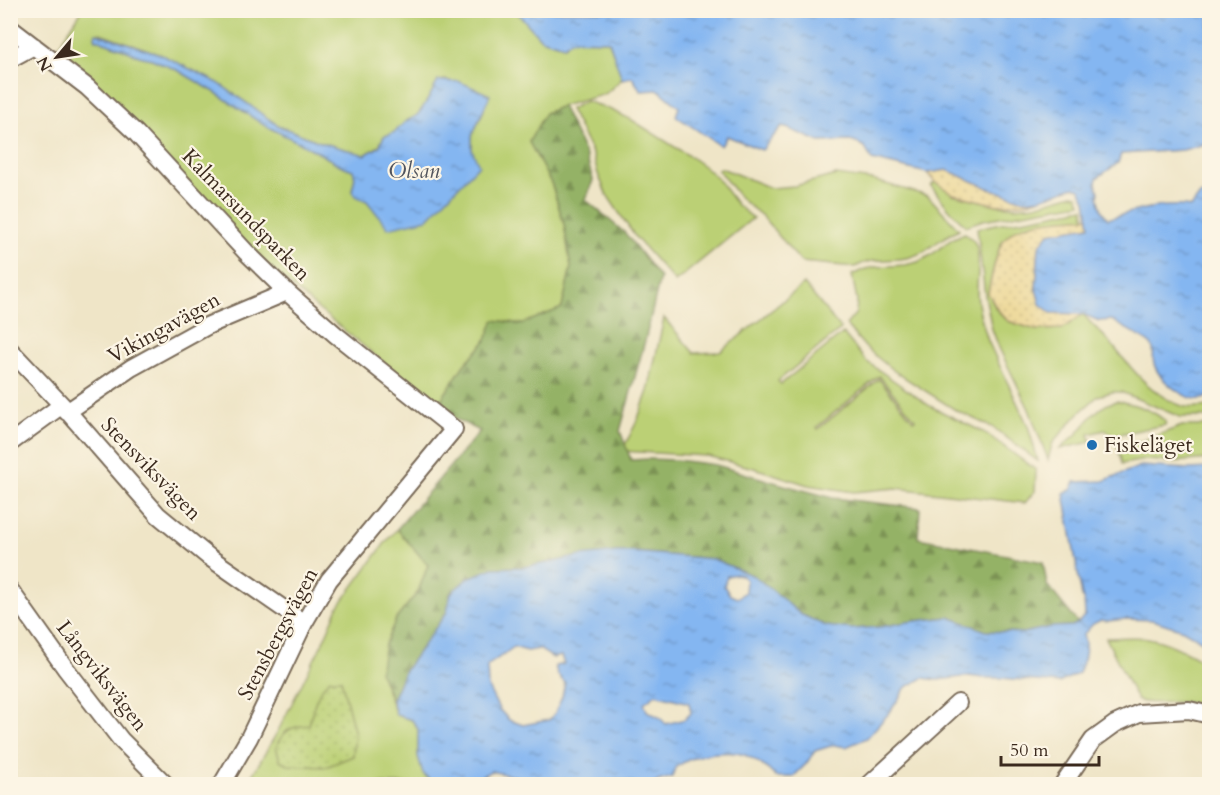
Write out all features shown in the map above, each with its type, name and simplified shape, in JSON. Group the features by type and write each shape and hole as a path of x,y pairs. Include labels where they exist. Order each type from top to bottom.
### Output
{"street":[{"name":"Kalmarsundsparken","path":"10,28 87,87 136,133 246,252 287,292 336,335 454,429"},
{"path":"10,59 34,46"},
{"name":"Vikingavägen","path":"10,443 64,408 209,326 287,292"},
{"name":"Stensviksvägen","path":"10,350 158,515 209,557 304,623"},
{"name":"Stensbergsvägen","path":"222,784 249,738 304,623 329,580 454,429"},
{"name":"Långviksvägen","path":"10,590 66,669 121,740 165,784"},
{"path":"870,784 958,703"},
{"path":"1063,784 1093,740 1115,724 1139,713 1189,710 1209,715"}],"green space":[{"path":"82,10 516,11 541,39 564,46 571,40 609,41 622,79 605,94 545,113 529,142 552,185 564,224 571,267 562,308 522,324 494,320 485,342 464,365 437,406 312,304 243,244 54,53","holes":["96,33 160,54 218,83 279,126 320,142 365,155 379,146 384,136 393,133 417,115 438,81 453,82 484,110 472,136 472,150 388,227 367,201 356,196 352,191 355,177 353,170 264,125 179,71 96,39"]},
{"path":"586,101 632,120 694,159 717,178 737,205 753,218 675,282 636,238 607,195 593,155 570,109"},
{"path":"562,106 586,156 593,180 586,200 625,233 660,278 620,431 631,460 676,460 716,465 833,498 920,508 918,538 1043,562 1047,585 1078,623 1072,626 1051,627 1023,633 986,631 949,617 881,627 852,629 826,626 800,614 754,576 713,559 616,552 523,567 493,568 451,593 447,612 404,672 392,700 380,672 385,644 396,619 418,592 428,565 397,529 480,431 438,410 437,406 464,365 485,342 494,320 522,324 562,308 571,267 564,224 552,185 529,142 545,113"},
{"path":"721,168 771,188 795,186 836,175 872,180 928,196 959,229 914,256 868,262 855,267 801,262 762,216 741,199 718,170"},
{"path":"935,182 953,194 997,205 1016,207 1036,205 1073,194 1078,195 1081,203 983,220 966,226 931,186"},
{"path":"1084,208 1085,218 1052,220 1028,225 1009,235 1002,243 988,292 996,309 1008,321 1036,330 1062,329 1083,314 1149,386 1170,401 1182,406 1192,408 1209,406 1209,417 1180,417 1121,392 1112,392 1098,396 1077,415 1052,444 1048,460 1029,409 992,329 985,295 977,228"},
{"path":"965,233 977,248 978,303 988,341 1028,426 1038,461 992,427 957,411 894,371 866,348 846,325 856,313 857,300 852,275 865,269 918,262"},
{"path":"804,284 841,329 778,381 781,384 843,333 866,361 930,406 985,433 1036,470 1035,491 1025,503 896,488 854,492 808,485 707,456 622,451 637,421 648,391 664,318 694,353 720,352","holes":["879,376 915,419 913,420 879,379 818,429 817,427"]},
{"path":"1116,401 1136,405 1149,411 1166,422 1165,425 1114,435 1105,430 1089,434 1091,442 1060,449 1097,411"},
{"path":"1182,426 1209,426 1209,459 1173,462 1146,460 1122,464 1117,445 1142,441"},
{"path":"397,529 428,565 418,592 396,619 380,672 396,715 412,720 418,729 418,756 423,774 435,784 247,784 278,731 338,607"},
{"path":"1138,637 1164,642 1210,665 1209,707 1189,703 1151,703 1137,700 1106,638"},
{"path":"330,679 341,679 355,734 353,756 326,767 288,765 280,760 276,747 282,736 289,730 309,725 319,694"}],"sand":[{"path":"947,170 1024,200 1041,198 1025,203 997,205 953,194 935,182 927,173"},
{"path":"1089,217 1090,226 1050,233 1039,246 1036,289 1051,313 1083,314 1062,329 1036,330 1008,321 997,309 988,293 1002,243 1018,228 1029,224"}],"water":[{"path":"516,11 1209,11 1210,136 1205,144 1183,150 1121,154 1118,163 1097,178 1096,183 1102,211 1108,219 1149,208 1191,207 1200,195 1209,191 1209,395 1203,399 1195,399 1173,388 1161,376 1153,362 1152,346 1112,320 1099,321 1083,314 1051,313 1040,304 1036,289 1039,246 1049,233 1090,226 1086,200 1080,189 1074,187 1041,198 1024,200 947,170 927,173 872,160 864,146 851,141 820,142 782,126 762,150 727,136 721,146 676,116 679,107 659,90 641,91 632,77 622,79 609,41 571,40 564,46 541,39"},
{"name":"Olsan","path":"96,33 160,54 218,83 279,126 320,142 365,155 379,147 384,136 393,133 417,115 438,81 458,81 490,95 472,136 472,150 479,165 427,219 388,228 367,201 355,196 352,191 355,177 353,170 264,125 179,71 96,39"},
{"path":"1141,466 1209,468 1209,645 1183,630 1153,620 1101,620 1093,624 1083,635 1085,654 1079,673 1059,683 969,676 938,680 923,678 906,687 890,712 867,738 846,747 834,745 815,751 793,777 776,777 762,764 749,757 740,753 726,752 691,759 676,767 672,777 654,784 635,784 616,780 612,784 543,783 491,771 478,778 433,782 423,774 418,756 418,729 412,720 396,715 392,700 404,672 447,612 451,593 468,578 493,568 523,567 580,556 633,552 713,559 754,576 800,614 826,626 852,629 880,627 949,617 986,631 1023,633 1051,627 1072,626 1085,615 1064,493 1071,490 1075,482 1103,481","holes":["736,574 746,580 745,592 737,598 730,595 724,586 727,576","514,647 527,651 539,649 553,658 561,656 564,664 555,666 557,674 565,683 555,713 549,720 523,725 509,720 499,709 488,687 487,666","656,694 689,703 691,713 685,719 666,724 659,717 647,711 644,703"]}],"place":[{"name":"Fiskeläget","path":"1092,445"}]}
